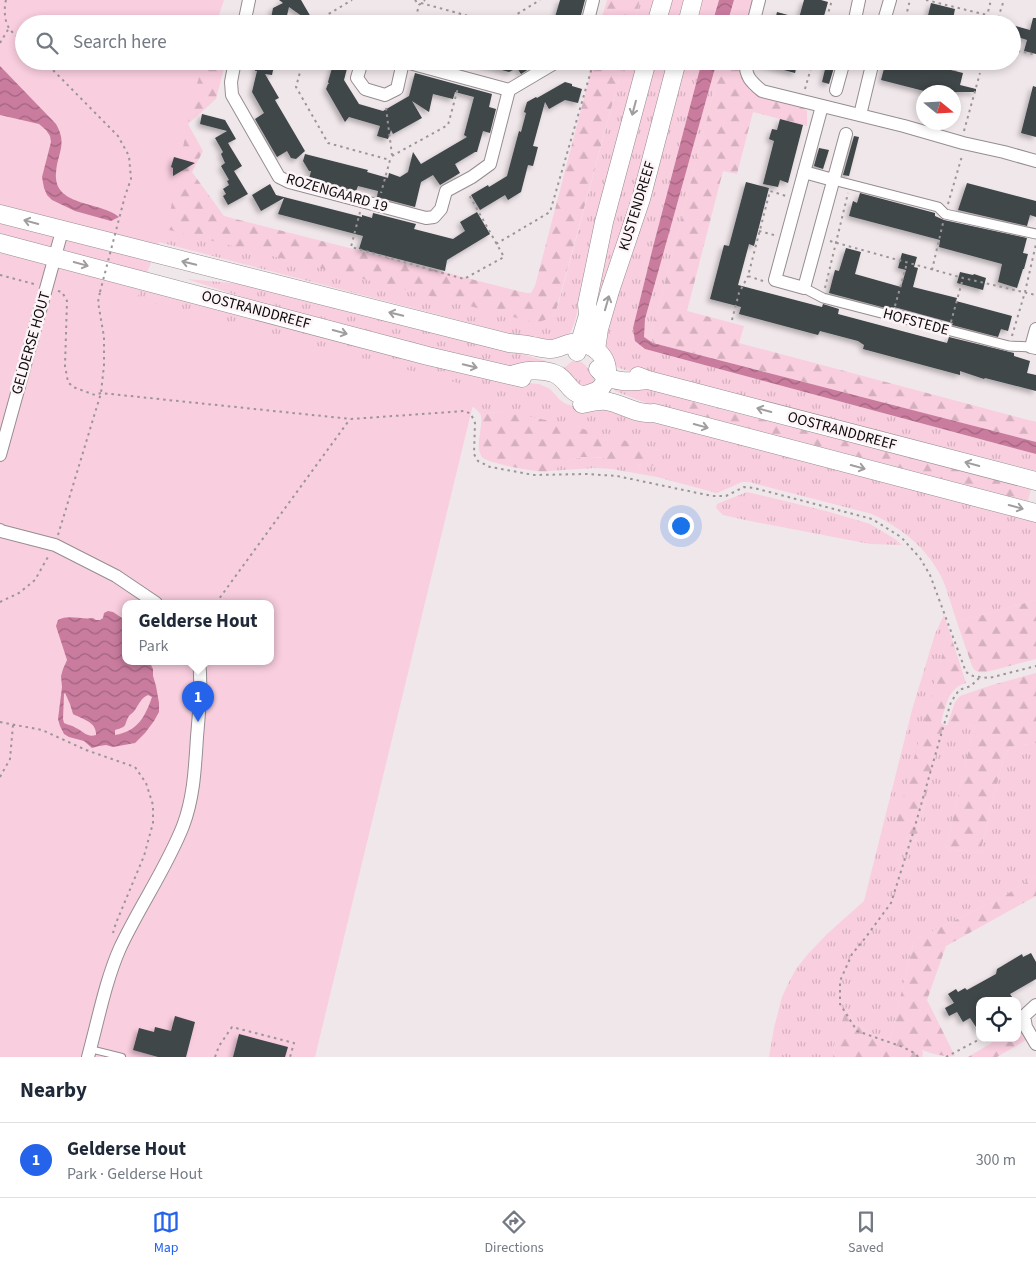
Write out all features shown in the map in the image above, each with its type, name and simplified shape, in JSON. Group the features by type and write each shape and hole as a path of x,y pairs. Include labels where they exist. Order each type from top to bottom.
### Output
{"main road":[{"path":"659,15 663,0"},
{"path":"689,15 693,0"},
{"name":"KUSTENDREEF","path":"581,347 581,313 587,304 604,222 645,70"},
{"name":"KUSTENDREEF","path":"581,347 599,329 641,200 675,70"},
{"name":"OOSTRANDDREEF","path":"0,214 509,343 549,349 555,365 543,379 520,378 428,356 0,243"},
{"path":"581,347 592,359 603,384 586,403 574,402 558,391 555,365 566,353 581,347"},
{"name":"OOSTRANDDREEF","path":"603,384 616,380 648,380 1036,481"},
{"name":"OOSTRANDDREEF","path":"603,384 618,396 646,407 654,413 1036,513"}],"street":[{"path":"246,15 249,0"},
{"path":"589,15 593,0"},
{"path":"755,15 759,0"},
{"path":"856,15 859,0"},
{"path":"886,15 890,0"},
{"name":"ROZENGAARD 19","path":"233,70 231,82 232,95 279,177 289,182 426,218 434,217 441,209 446,191 467,180"},
{"path":"359,70 357,78 365,89 385,95 397,89 401,70"},
{"path":"436,70 509,90"},
{"path":"467,180 490,164 509,90 543,70"},
{"path":"746,70 752,83 762,91 904,126 963,144 1004,152 1036,161"},
{"path":"836,90 842,70"},
{"path":"860,115 871,70"},
{"path":"774,280 822,106"},
{"path":"804,288 846,134"},
{"path":"804,172 938,207 945,214 1036,234"},
{"name":"GELDERSE HOUT","path":"0,455 62,231"},
{"name":"HOFSTEDE","path":"774,280 804,288 822,298 1009,346 1034,348 1036,329"},
{"path":"0,530 55,545 116,576 152,600"},
{"path":"89,1053 111,970 120,948 171,852 183,826 189,806 194,786 200,698 199,665"},
{"path":"1036,1005 1024,1016 1026,1027 1036,1044"}],"lane":[{"path":"89,1053 122,1057"}],"path":[{"path":"6,0 4,6 5,17 9,28 15,34"},
{"path":"327,15 352,0"},
{"path":"415,0 420,4 464,15"},
{"path":"417,15 420,4 425,0"},
{"path":"515,15 540,0"},
{"path":"828,15 832,0"},
{"path":"906,15 910,0"},
{"path":"926,0 987,15 991,0"},
{"path":"999,15 1004,0"},
{"path":"0,43 9,28"},
{"path":"1021,51 1036,55"},
{"path":"0,602 19,593 35,580 55,545 101,393 104,337 98,302 130,179 129,156 118,136 53,70"},
{"path":"301,70 296,87 328,143 390,160"},
{"path":"496,244 550,212 591,70"},
{"path":"802,101 811,70"},
{"path":"932,270 945,214 964,152 964,131 980,70"},
{"path":"392,156 448,125 461,77"},
{"path":"377,205 392,156 385,95"},
{"path":"363,201 351,247 464,279 504,258 467,180"},
{"path":"822,298 850,184"},
{"path":"732,320 738,293 748,276 770,191 786,196"},
{"path":"759,231 786,238"},
{"path":"818,237 932,270 1036,295"},
{"path":"1009,346 1025,292 1036,244"},
{"path":"892,315 907,263"},
{"path":"0,275 62,292 67,301 65,366 68,382 73,387 96,394 351,419 465,411 471,414 475,423 474,454 478,461 490,466 534,475 586,474 618,476 712,496 726,496 744,487 754,488 872,519 901,537 920,558 930,575 966,672 973,676 989,678 1036,666"},
{"path":"748,276 766,282 774,280"},
{"path":"949,330 963,278"},
{"path":"218,600 351,419"},
{"path":"918,1057 903,1047 857,1031 840,1004 840,981 852,954 891,903 914,833 942,728 951,702 959,690 971,686 980,676"},
{"path":"0,722 42,730 86,750 135,767 146,783 153,805 153,822 144,856 113,932"},
{"path":"0,777 10,759 14,724"},
{"path":"215,1057 219,1046 232,1027 294,1043 290,1057"},
{"path":"946,1057 976,1041"}],"green space":[{"path":"0,0 224,0 219,15 15,15 15,70 201,70 193,97 170,213 137,299 477,388 315,1057 0,1057"},
{"path":"607,0 640,0 636,15 603,15"},
{"path":"640,0 656,0 652,15 636,15"},
{"path":"671,0 686,0 682,15 667,15"},
{"path":"701,0 719,0 715,15 697,15"},
{"path":"734,0 754,0 750,15 730,15"},
{"path":"0,25 15,58 15,70 20,70 64,167 552,317 559,302 622,70 638,70 575,321 571,332 562,339 546,341 531,339 40,211"},
{"path":"59,70 224,70 216,99 188,124 203,151 192,172 224,216 531,293 535,286 590,70 622,70 556,311 552,317 537,323 130,220"},
{"path":"652,70 668,70 626,229 589,337 612,224"},
{"path":"682,70 700,70 633,328 645,349 1036,454 1036,471 648,374 625,370 611,361 602,336"},
{"path":"714,70 720,70 651,336 653,343 643,337 645,319"},
{"path":"720,70 747,70 768,97 804,108 807,111 807,126 753,112 737,174 723,171 687,311 744,326 739,343 1036,422 1036,442 653,343 651,336"},
{"path":"187,279 242,284 458,336 546,361 546,367 503,367 276,308"},
{"path":"114,283 501,381 539,384 550,389 566,404 576,407 600,407 1036,522 1036,600 957,622 942,578 929,557 904,533 872,514 749,482 742,482 717,493 657,477 612,469 594,468 549,471 567,461 586,457 596,457 641,466 659,450 541,419 496,412 481,415 473,407 109,303"},
{"path":"576,360 586,365 590,371 595,381 590,385 581,386 564,368"},
{"path":"613,388 654,388 691,398 686,415 646,403 615,391"},
{"path":"690,401 1031,489 1028,501 687,412"},
{"path":"496,412 565,424 659,450 663,454 658,463 652,466 596,457 579,457 544,472 507,466 483,458 479,449 481,415"},
{"path":"747,492 826,511 870,524 902,545 870,544 750,521 723,515 716,508 717,504"},
{"path":"1036,600 1036,659 986,672 974,670 957,622"},
{"path":"944,615 949,630 894,835 916,841 944,725 968,724 975,727 946,849 980,853 1004,756 1010,747 1036,743 1036,876 1001,898 914,940 890,1040 873,1035 853,1022 847,1008 835,1042 833,1057 769,1057 782,997 796,969 827,934 864,901 912,710 935,634"},
{"path":"949,630 966,683 960,685 951,693 946,705 941,723 944,725 916,841 893,835"},
{"path":"1036,673 1036,743 1010,747 1004,756 980,853 946,849 975,727 965,724 947,726 955,702 960,696"},
{"path":"1036,876 1036,896 946,946 927,1000 955,1056 939,1055 922,1050 922,1057 833,1057 835,1042 847,1007 853,1022 873,1035 890,1040 914,940 1001,898"},
{"path":"1023,1025 1030,1038 997,1057 968,1057 993,1042 1021,1042 1021,1026"}],"water":[{"path":"719,0 734,0 730,15 715,15"},
{"path":"0,66 56,124 62,143 56,173 57,184 62,192 79,202 101,208 119,217 111,221 75,211 52,200 47,195 42,177 51,142 50,136 39,124 0,115"},
{"path":"700,70 714,70 645,319 644,337 653,343 1036,442 1036,454 645,349 635,341 633,328"},
{"path":"108,611 122,618 122,665 151,665 159,703 159,712 145,733 135,743 92,748 84,741 64,734 60,726 58,719 62,687 61,676 67,660 56,626 58,620 62,618 93,618 100,620 103,618 104,613","holes":["65,693 73,714 92,724 96,735 88,735 64,723","148,695 152,697 140,722 130,730 115,735 115,730 124,726 129,715 142,699"]}],"building":[{"path":"279,0 301,0 310,15 300,15 289,7 287,15 272,15 273,8 283,3"},
{"path":"560,0 585,0 581,15 556,15"},
{"path":"804,0 828,2 824,15 800,15"},
{"path":"931,3 955,9 954,15 928,15"},
{"path":"777,12 788,15 776,15"},
{"path":"1033,18 1036,18 1036,54 1024,51 1027,40 1021,38 1021,28 1030,30"},
{"path":"273,70 272,75 265,74 279,98 275,100 305,151 296,159 291,158 287,151 277,157 255,119 264,113 252,92 257,71 255,71"},
{"path":"331,70 347,70 344,80 359,104 383,111 409,96 415,73 492,94 489,107 496,109 490,133 483,131 477,152 455,164 460,173 440,185 433,175 421,182 415,207 377,197 378,191 358,186 356,191 309,179 311,171 309,171 303,161 305,154 368,170 367,172 388,178 389,173 400,177 408,172 413,152 421,164 467,137 464,135 474,97 455,92 453,99 433,94 429,112 412,101 422,118 393,134 391,130 388,139 377,136 380,126 349,117 345,122 326,89 329,84"},
{"path":"518,70 527,70 521,74"},
{"path":"784,70 796,70 795,73"},
{"path":"825,70 833,70 829,84 822,82"},
{"path":"884,70 951,70 963,73 960,85 916,85 916,89 881,80"},
{"path":"565,82 582,89 578,103 565,100 549,109 545,102 533,146 538,147 533,166 528,165 521,192 508,200 505,195 480,210 471,195 507,176 519,131 521,132 527,102"},
{"path":"961,85 976,89 976,92 961,92"},
{"path":"1033,86 1036,87 1036,137 1021,133"},
{"path":"202,114 225,120 236,139 228,143 242,166 234,171 248,194 228,205 223,196 226,194 223,189 229,185 227,181 229,180 221,166 225,163 221,154 223,152 215,138 227,131 200,124"},
{"path":"780,119 803,125 788,183 780,180 778,187 763,184 774,141 769,139 772,129 777,130"},
{"path":"854,136 859,137 849,176 843,175"},
{"path":"819,148 829,150 823,169 814,166"},
{"path":"174,157 195,163 173,176 173,168 171,167"},
{"path":"746,182 769,188 754,246 749,244 738,285 822,307 823,304 839,309 838,314 947,343 949,337 1014,353 1014,356 1030,361 1027,373 1036,375 1036,391 984,379 960,371 960,375 863,349 864,345 858,341 820,331 818,335 739,314 741,307 710,299 724,245 729,246"},
{"path":"967,183 1036,201 1036,217 1030,215 1027,226 958,210"},
{"path":"270,184 276,195 362,217 362,215 372,218 373,213 416,224 414,229 453,239 465,231 460,222 477,212 490,234 447,260 445,271 359,249 363,236 278,214 284,198 261,211 252,195"},
{"path":"860,193 935,213 935,216 944,220 1027,238 1023,253 1028,254 1017,288 998,282 1002,264 939,247 940,240 849,216 853,201 857,203"},
{"path":"846,248 861,252 855,274 901,287 906,270 898,268 902,253 917,257 914,267 918,268 913,287 957,298 956,301 1012,316 1008,331 1001,329 998,337 894,307 893,310 829,293 835,270 839,271"},
{"path":"960,272 986,278 983,290 957,283"},
{"path":"1031,953 1036,962 1036,979 1010,994 1012,997 976,997 976,1027 970,1018 963,1022 957,1012 949,1016 945,1008 954,1003 948,994 956,989 958,992 965,988 967,990 996,974 997,969 1022,954 1023,957"},
{"path":"175,1016 195,1022 186,1057 158,1057 133,1050 139,1028 154,1032 155,1027 171,1031"},
{"path":"239,1034 288,1047 285,1057 233,1057"}],"place":[{"name":"Gelderse Hout","path":"198,722"}]}
